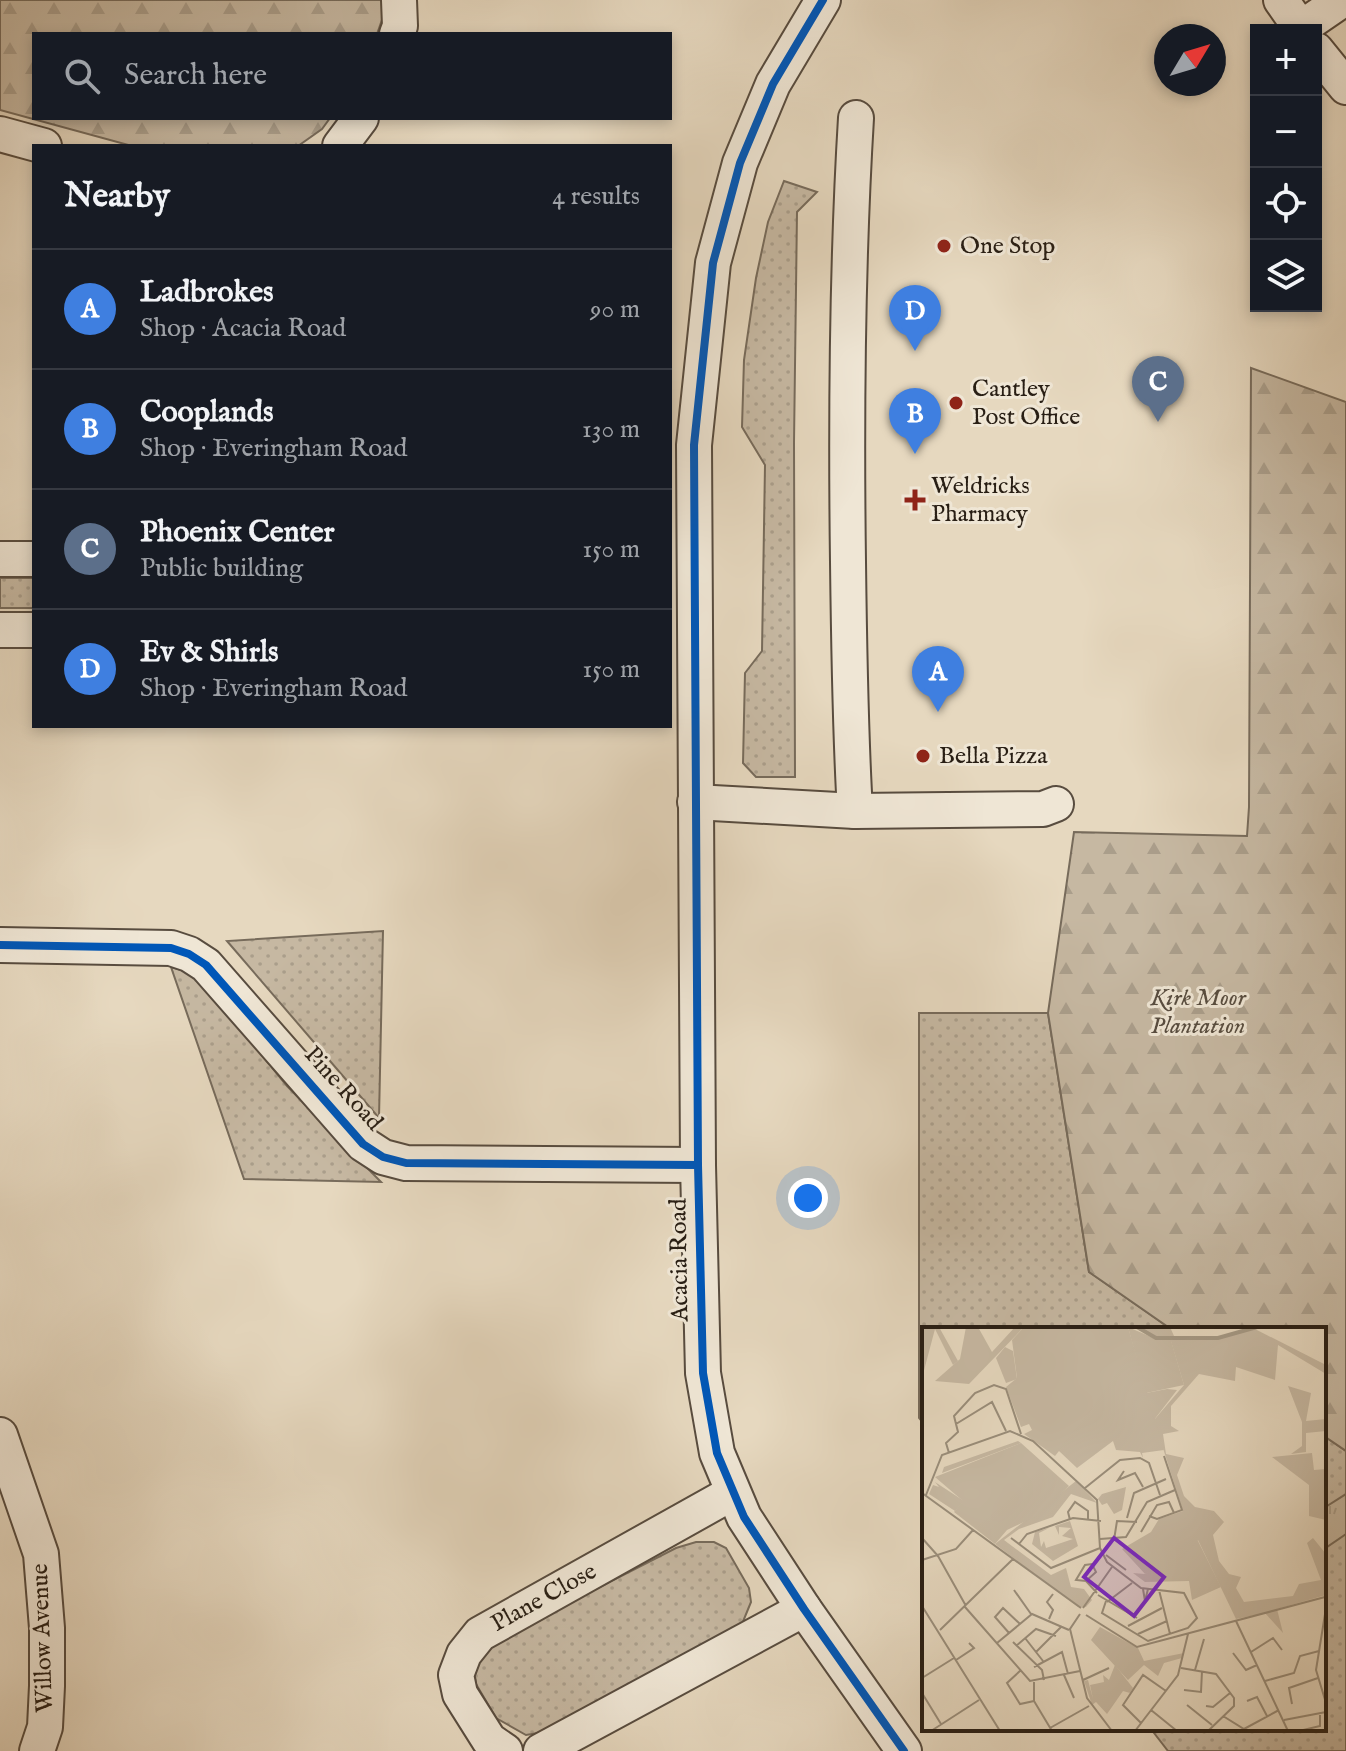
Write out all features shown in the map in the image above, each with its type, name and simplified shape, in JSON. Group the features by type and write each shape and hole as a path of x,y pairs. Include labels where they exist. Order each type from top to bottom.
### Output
{"street":[{"path":"398,32 399,0"},
{"name":"Acacia Road","path":"823,0 773,84 740,163 713,263 682,446 683,661 695,802 703,1373 717,1453 744,1517 904,1751"},
{"path":"1281,0 1298,24"},
{"path":"1318,24 1342,0"},
{"path":"1322,56 1346,87"},
{"path":"855,811 850,736 847,466 856,118"},
{"path":"342,144 360,120"},
{"path":"0,134 37,144"},
{"path":"0,559 32,559"},
{"path":"0,630 32,630"},
{"path":"695,802 855,811 1043,809 1056,804"},
{"name":"Pine Road","path":"0,945 171,948 189,954 206,965 363,1144 383,1157 406,1163 698,1165"},
{"name":"Willow Avenue","path":"0,1435 26,1503 41,1554 47,1628 47,1686 45,1727 37,1751"},
{"name":"Plane Close","path":"505,1751 489,1740 460,1694 458,1685 456,1675 464,1654 480,1634 732,1493"},
{"path":"541,1751 804,1609"}],"green space":[{"path":"0,0 389,0 378,32 32,32 32,119 0,110"},
{"path":"37,120 329,120 322,129 301,144 125,144"},
{"path":"784,181 817,192 797,212 795,777 756,777 743,763 745,673 762,651 765,465 742,427 744,360 768,222"},
{"name":"Kirk Moor Plantation","path":"1251,368 1346,402 1346,1451 1326,1437 1326,1327 1168,1327 1089,1272 1048,1013 1074,832 1247,836"},
{"path":"0,578 32,578 32,608 0,608"},
{"path":"383,931 379,1118 227,941"},
{"path":"171,967 197,975 287,1086 381,1182 244,1179"},
{"path":"919,1013 1048,1013 1089,1272 1168,1327 922,1327 922,1422 919,1418"},
{"path":"1326,1437 1346,1451 1346,1751 1168,1751 1153,1731 1326,1731"},
{"path":"1346,1494 1346,1534 1326,1548 1326,1507"},
{"path":"696,1542 714,1542 726,1548 749,1588 751,1602 742,1624 538,1733 526,1735 496,1718 476,1684 474,1670 490,1643 676,1548"}],"cycle path":[{"path":"823,0 773,84 740,163 713,263 694,445 698,1165 703,1373 717,1453 744,1517 904,1751"},
{"path":"0,945 171,948 189,954 206,965 363,1144 383,1157 406,1163 698,1165"}],"place":[{"name":"One Stop","path":"944,246"},
{"name":"Ev & Shirls","path":"915,351"},
{"name":"Cantley Post Office","path":"956,403"},
{"name":"Phoenix Center","path":"1158,422"},
{"name":"Cooplands","path":"915,454"},
{"name":"Weldricks Pharmacy","path":"915,500"},
{"name":"Ladbrokes","path":"938,712"},
{"name":"Bella Pizza","path":"923,756"}]}
